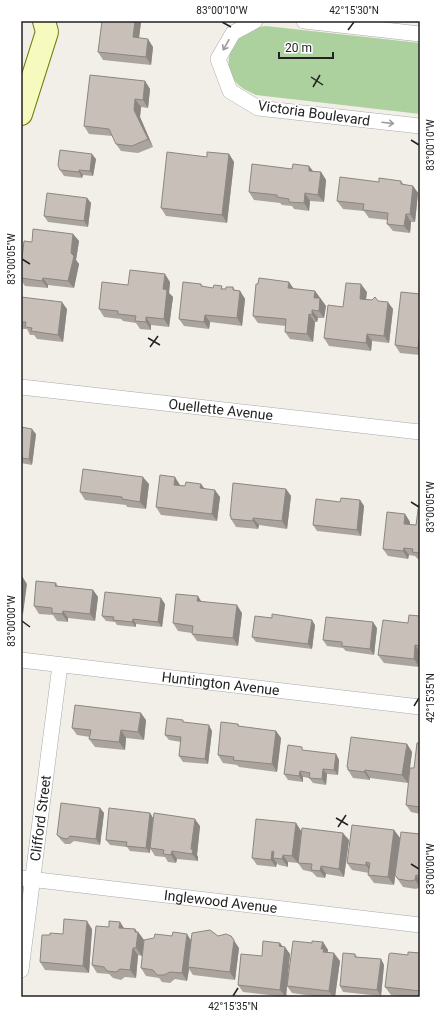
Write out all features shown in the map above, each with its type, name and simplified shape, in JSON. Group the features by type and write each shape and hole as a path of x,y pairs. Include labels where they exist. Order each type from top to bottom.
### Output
{"main road":[{"path":"21,114 51,25"}],"street":[{"name":"Victoria Boulevard","path":"255,21 233,33 218,59 230,92 258,108 420,126"},
{"path":"304,21 420,34"},
{"name":"Ouellette Avenue","path":"21,387 420,432"},
{"name":"Huntington Avenue","path":"21,660 420,707"},
{"name":"Clifford Street","path":"21,970 27,879 60,665"},
{"name":"Inglewood Avenue","path":"27,879 420,925"}],"green space":[{"path":"266,26 420,43 420,114 256,95 244,89 235,81 229,69 232,48 239,36 245,32"}],"building":[{"path":"102,21 135,21 133,37 148,39 146,57 98,52"},
{"path":"90,75 145,81 143,100 135,99 134,110 148,139 132,146 116,144 109,129 84,126"},
{"path":"60,150 92,154 90,171 79,170 79,172 60,170 58,165"},
{"path":"167,152 207,157 207,152 229,154 222,215 161,208"},
{"path":"252,164 292,169 293,164 309,166 309,171 321,172 318,195 305,193 304,203 289,202 289,199 277,197 277,195 249,192"},
{"path":"340,177 379,182 379,178 401,181 401,184 413,186 410,214 406,214 404,226 387,224 388,213 363,210 364,204 337,201"},
{"path":"47,193 87,198 84,221 44,216"},
{"path":"33,229 73,234 71,253 74,256 68,281 43,278 42,281 21,278 24,241 32,242"},
{"path":"130,270 165,274 163,289 167,290 164,319 146,317 146,322 135,321 136,316 118,314 118,311 99,309 102,282 128,285"},
{"path":"259,278 289,282 288,288 315,291 314,298 320,298 319,311 312,310 312,315 309,314 307,334 285,332 286,319 253,316 256,284 258,284"},
{"path":"183,282 201,284 201,286 213,288 214,285 222,286 221,289 233,287 233,290 240,291 237,318 205,315 204,322 179,319"},
{"path":"346,283 361,284 360,299 372,300 375,297 378,301 388,302 384,336 367,334 366,343 324,338 328,305 343,307"},
{"path":"401,292 420,294 420,331 418,348 395,345"},
{"path":"21,297 62,302 58,335 31,331 32,328 25,327 26,322 21,322"},
{"path":"21,427 32,429 29,459 21,458"},
{"path":"83,469 143,477 140,502 122,499 122,497 80,492"},
{"path":"160,475 175,477 174,485 185,486 186,482 201,484 200,488 215,490 212,514 156,507"},
{"path":"233,483 286,489 282,521 253,518 253,521 231,519"},
{"path":"341,498 360,500 357,530 313,525 316,499 340,502"},
{"path":"419,503 420,553 412,552 413,549 404,548 403,551 383,549 387,512 405,514 404,524 416,525"},
{"path":"36,581 56,583 55,586 93,590 90,614 63,611 62,614 52,613 52,608 34,606"},
{"path":"105,592 161,598 158,622 133,619 132,622 113,620 114,617 102,616"},
{"path":"176,594 198,596 197,601 237,605 233,638 192,634 193,626 173,623"},
{"path":"272,614 312,620 308,644 252,637 255,616 272,618"},
{"path":"409,615 420,616 420,646 415,645 414,659 378,655 383,620 408,623"},
{"path":"326,617 373,622 370,649 342,646 342,642 323,640"},
{"path":"75,705 141,713 138,732 121,730 119,742 89,739 91,730 72,728"},
{"path":"167,718 183,720 183,722 209,725 205,759 179,756 181,737 165,735"},
{"path":"221,722 238,724 238,726 276,731 272,764 233,760 234,757 218,755"},
{"path":"351,737 407,744 402,775 365,770 364,772 348,770 347,767"},
{"path":"417,743 420,743 420,807 406,805 410,768 414,768"},
{"path":"288,745 302,747 302,750 336,754 334,770 323,769 322,779 309,778 310,773 300,771 299,776 284,774"},
{"path":"61,803 100,808 96,839 70,836 67,839 57,835"},
{"path":"109,808 150,813 146,848 126,846 127,842 106,840"},
{"path":"154,813 195,819 191,849 193,850 192,854 172,851 171,855 163,854 164,850 150,848"},
{"path":"256,819 296,823 292,856 283,855 282,859 273,858 274,852 272,851 271,860 252,858"},
{"path":"352,825 394,830 388,877 368,875 370,863 366,862 366,865 364,865 347,863"},
{"path":"302,828 343,833 339,869 321,866 320,871 311,870 312,864 298,863"},
{"path":"401,832 420,834 420,876 416,875 415,880 410,881 398,879 395,875"},
{"path":"64,919 87,921 83,966 40,962 42,935 50,935 50,933 63,934"},
{"path":"109,921 120,922 119,928 135,929 135,932 138,932 136,948 133,948 130,970 120,969 116,972 107,971 104,967 92,965 96,926 109,927"},
{"path":"210,930 218,936 226,934 231,936 234,940 230,972 188,967 192,933"},
{"path":"173,932 187,934 182,973 170,972 164,975 157,975 153,970 141,968 144,940 154,938 155,934 172,936"},
{"path":"263,941 280,943 279,946 285,947 280,990 238,985 241,954 262,956"},
{"path":"293,941 312,943 312,941 323,942 321,949 324,949 323,952 334,953 329,991 287,986"},
{"path":"408,952 420,953 420,991 385,987 389,954 408,955"},
{"path":"343,953 355,954 355,957 381,959 377,990 340,986"}]}
